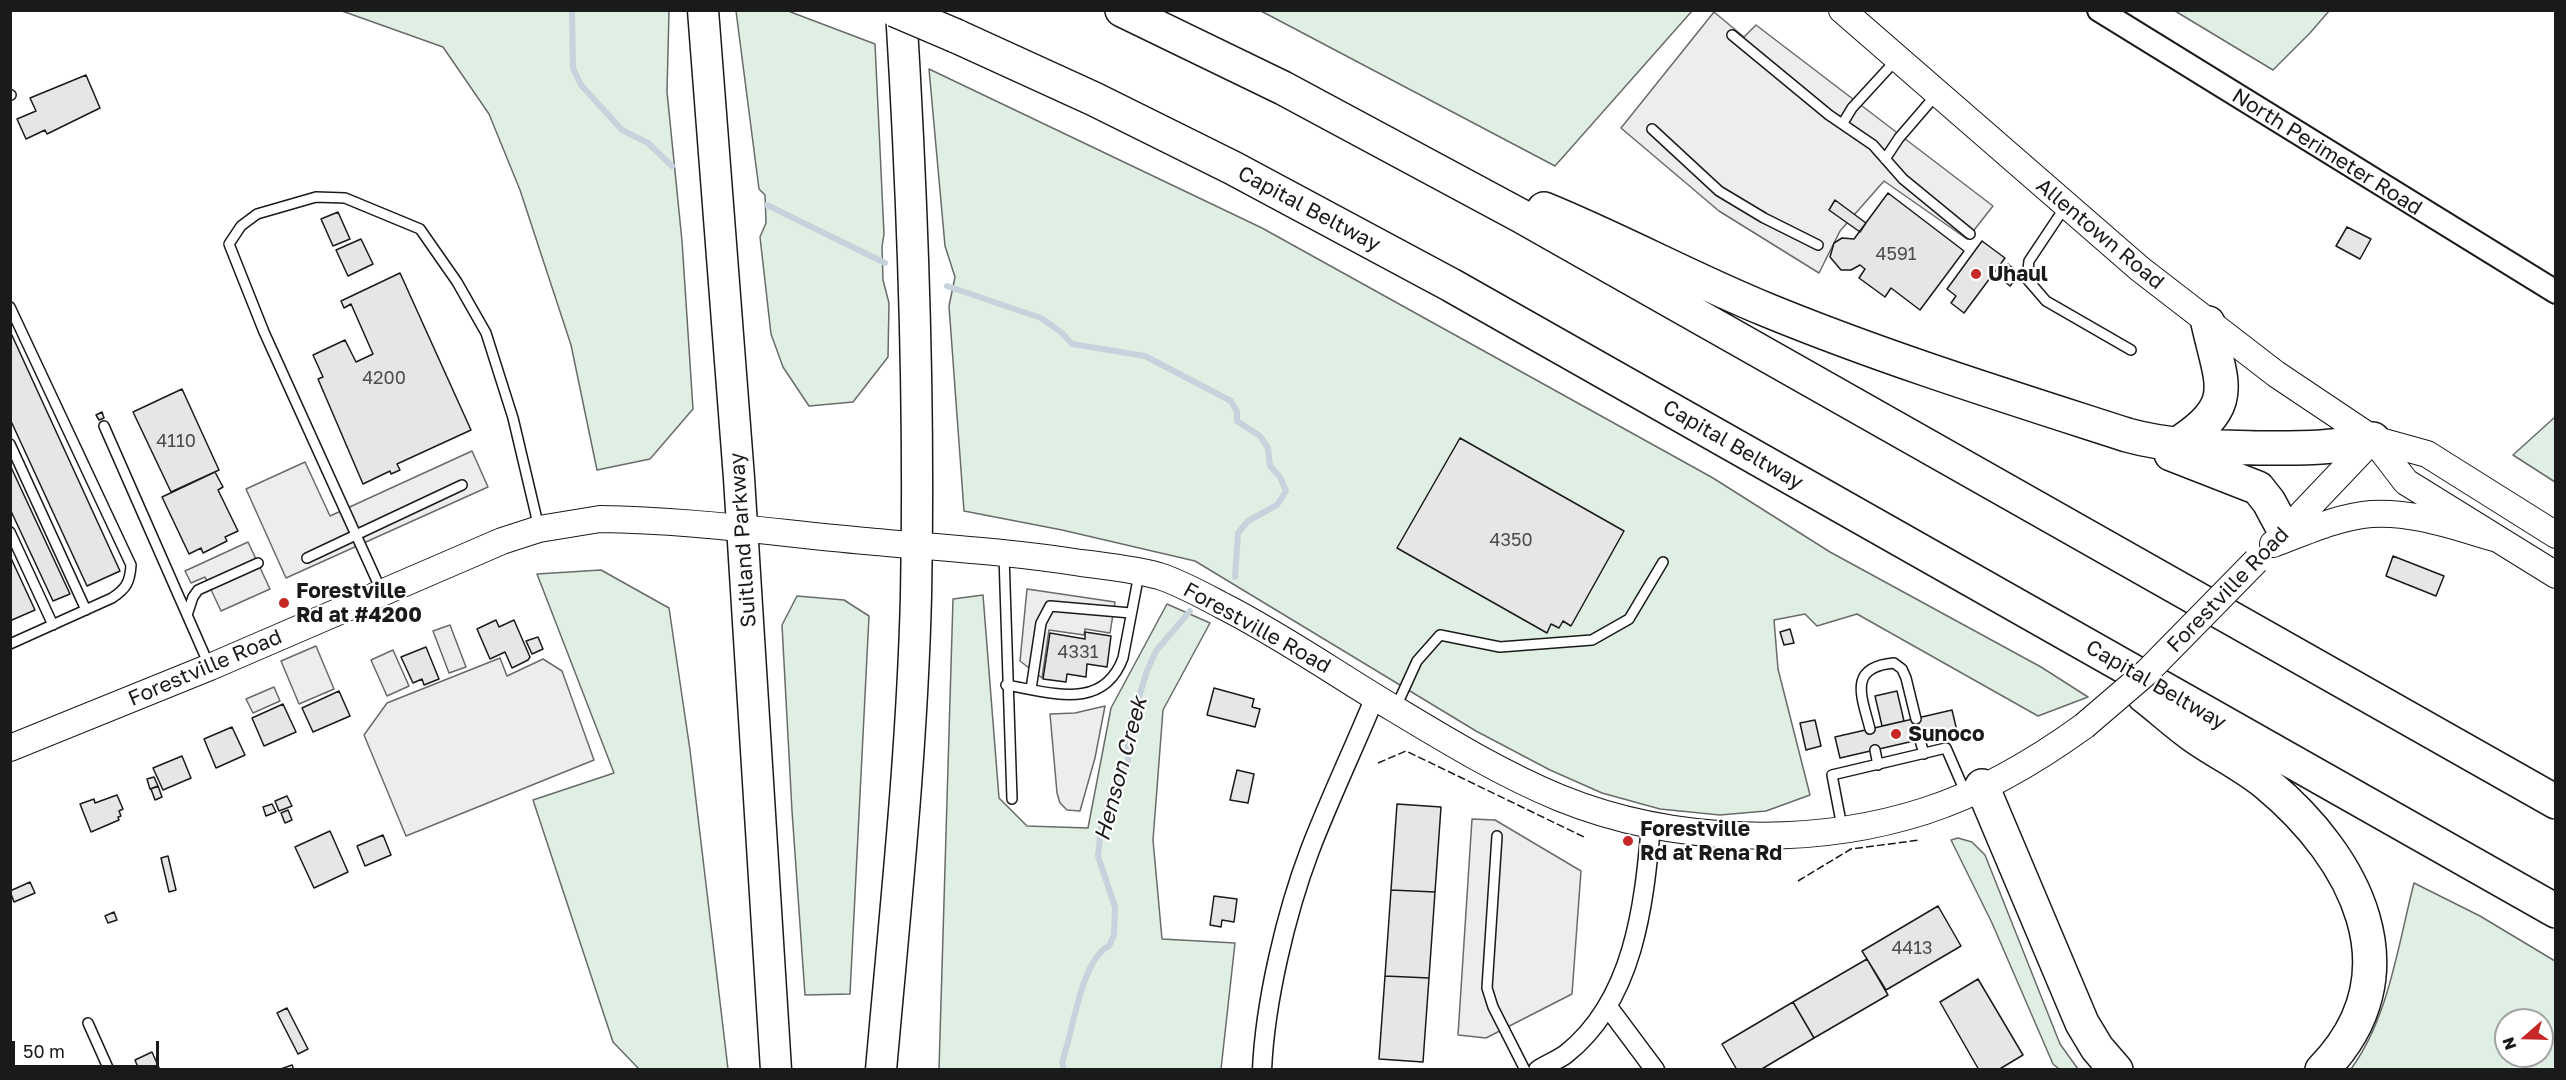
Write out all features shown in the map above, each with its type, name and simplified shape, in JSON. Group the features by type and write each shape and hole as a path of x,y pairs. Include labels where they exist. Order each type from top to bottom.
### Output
{"highway":[{"name":"Suitland Parkway","path":"703,10 742,530 776,1070"},
{"name":"Capital Beltway","path":"895,10 1094,99 1233,168 1430,274 2556,911"},
{"path":"881,1070 909,734 916,545 914,269 901,10"},
{"path":"1122,10 1283,88 1415,158 2556,802"},
{"path":"1415,158 1596,230 1686,276 1769,311 1959,379 2162,443 2307,448 2347,445 2373,439"},
{"path":"2162,443 2206,425 2221,397 2219,375 2208,323"},
{"path":"2162,443 2181,458 2258,488 2269,502 2272,546"},
{"path":"2068,635 2194,736 2248,770 2281,796 2311,825 2347,876 2366,922 2369,971 2356,1019 2340,1049 2322,1070"},
{"path":"1974,790 2082,1023 2097,1048 2116,1070"}],"main road":[{"name":"Allentown Road","path":"1842,10 2140,269 2285,380 2373,439 2427,454 2556,535"},
{"name":"Forestville Road","path":"12,744 210,667 502,541 539,529 600,519 1004,553 1139,572 1184,586 1239,614 1385,703 1513,776 1560,798 1651,825 1744,834 1795,834 1842,829 1907,817 1974,790 2052,748 2084,726 2153,666 2272,546 2373,439"},
{"name":"Allentown Road","path":"2373,439 2406,482 2556,575"},
{"path":"2272,546 2346,518 2382,513 2417,517 2498,539"}],"street":[{"name":"North Perimeter Road","path":"2099,10 2556,292"},
{"path":"1262,1070 1263,1042 1284,940 1310,851 1385,703"},
{"path":"1538,1070 1565,1054 1590,1030 1608,1007 1633,947 1648,861 1651,825"},
{"path":"1608,1007 1655,1070"}],"lane":[{"path":"1731,35 1873,145 1903,179 1970,234"},
{"path":"1843,123 1852,108 1897,59"},
{"path":"1885,159 1899,138 1938,94"},
{"path":"1652,129 1719,191 1764,218 1818,245"},
{"path":"382,592 264,332 229,244 241,226 257,214 316,197 345,198 420,229 457,282 486,333 513,418 539,529"},
{"path":"2067,205 2029,261 2026,279 2046,301 2131,350"},
{"path":"10,307 131,565 130,579 123,590 53,625 12,640"},
{"path":"104,426 210,667"},
{"path":"10,444 86,610"},
{"path":"307,558 462,485"},
{"path":"10,532 53,625"},
{"path":"1004,553 1006,685 1012,799"},
{"path":"1385,703 1440,635 1500,647 1592,640 1629,619 1663,562"},
{"path":"187,615 198,590 258,563"},
{"path":"1006,685 1074,695 1097,690 1108,682 1123,658 1139,572"},
{"path":"1031,689 1041,623 1050,606 1131,613"},
{"path":"1870,729 1861,683 1866,672 1879,665 1894,663 1902,669 1916,719"},
{"path":"1920,740 1923,754"},
{"path":"1842,829 1832,775 1946,748 1974,790"},
{"path":"1875,750 1878,765"},
{"path":"1497,836 1487,988 1493,1007 1525,1070"},
{"path":"88,1023 110,1070"}],"green space":[{"path":"342,11 669,11 667,92 682,241 693,409 650,459 597,470 571,345 520,190 489,114 443,47"},
{"path":"736,11 788,11 875,44 884,234 883,280 889,303 888,357 853,402 809,406 783,367 771,334 760,237 766,223 765,195 759,189"},
{"path":"1261,11 1692,11 1555,166"},
{"path":"2175,11 2329,11 2273,70"},
{"path":"929,69 1262,228 1713,478 1830,552 2041,667 2088,697 2038,716 1857,614 1817,626 1805,614 1774,620 1778,669 1810,795 1766,811 1720,815 1660,809 1602,793 1550,770 1476,731 1195,561 1062,530 964,511 949,306 955,277 945,246"},
{"path":"2555,417 2555,482 2513,455"},
{"path":"601,570 669,608 690,750 728,1069 639,1069 613,1042 533,800 614,773 537,574"},
{"path":"983,595 999,798 1027,826 1088,828 1111,708 1167,604 1210,623 1163,710 1153,840 1162,939 1235,943 1221,1069 939,1069 953,599"},
{"path":"797,596 844,600 869,616 850,994 805,995 782,625"},
{"path":"1958,838 1972,842 1985,855 2060,1044 2078,1069 2059,1069 2053,1064 1992,923 1951,840"},
{"path":"2414,883 2480,916 2555,961 2555,1069 2351,1069 2375,1027 2397,955"}],"shaded area":[{"path":"1714,12 1744,37 1756,25 1993,206 1967,239 1884,181 1840,231 1819,273 1719,211 1621,128"},
{"path":"472,451 488,487 286,578 246,489 305,462 330,516"},
{"path":"248,542 270,589 221,611 205,577 191,583 185,571"},
{"path":"1027,589 1115,602 1110,633 1085,629 1084,635 1049,630 1042,678 1020,661"},
{"path":"450,625 466,667 449,673 433,631"},
{"path":"316,646 334,689 299,704 281,661"},
{"path":"393,650 409,686 387,696 371,660"},
{"path":"500,658 507,676 543,659 562,671 594,760 406,836 364,735 387,703"},
{"path":"274,687 280,701 253,713 246,699"},
{"path":"1105,706 1095,758 1080,811 1067,810 1060,803 1057,793 1050,714 1075,713"},
{"path":"1472,819 1495,820 1581,871 1572,994 1486,1038 1458,1035"}],"building":[{"path":"86,75 100,108 47,134 45,130 26,139 17,119 36,111 30,98"},
{"path":"1888,193 1964,251 1920,310 1891,288 1885,297 1859,278 1865,269 1860,265 1851,270 1841,270 1830,257 1834,243 1842,238 1854,239"},
{"path":"1835,200 1866,223 1860,232 1829,210"},
{"path":"338,212 350,239 333,246 321,219"},
{"path":"2347,227 2371,239 2360,259 2336,246"},
{"path":"361,239 373,264 348,276 336,250"},
{"name":"Uhaul","path":"1982,241 2005,258 1964,313 1951,303 1956,296 1947,289"},
{"path":"2008,264 2020,274 2010,286 1998,276"},
{"path":"400,273 471,430 397,464 400,470 391,474 390,471 363,484 318,379 323,377 313,355 345,340 356,362 373,354 351,304 344,308 341,301"},
{"path":"10,331 120,571 87,586 10,419"},
{"path":"182,389 219,470 171,492 133,412"},
{"path":"102,412 104,418 99,420 96,415"},
{"path":"1460,438 1624,531 1571,626 1563,621 1559,628 1551,624 1547,633 1397,548"},
{"path":"10,465 70,594 53,601 10,509"},
{"path":"215,472 223,487 218,490 238,531 225,537 227,541 203,553 201,548 189,554 162,497"},
{"path":"10,556 35,610 12,620 10,616"},
{"path":"2393,556 2444,576 2436,596 2386,576"},
{"path":"496,620 499,627 514,620 530,657 528,660 512,668 505,652 490,659 477,629"},
{"path":"1790,629 1794,643 1784,645 1780,632"},
{"path":"1085,632 1111,636 1107,667 1087,664 1086,677 1067,674 1066,682 1043,679 1050,633 1085,639"},
{"path":"538,637 543,649 532,654 526,641"},
{"path":"426,647 439,679 424,685 422,679 413,683 401,657"},
{"path":"1214,688 1254,699 1252,707 1260,709 1255,727 1207,715"},
{"path":"339,691 350,716 313,732 302,708"},
{"path":"1897,691 1904,721 1882,726 1875,696"},
{"path":"283,704 296,732 264,746 252,718"},
{"name":"Sunoco","path":"1952,710 1957,731 1840,758 1835,737"},
{"path":"1815,720 1821,746 1806,750 1800,723"},
{"path":"232,727 245,755 216,768 204,739"},
{"path":"182,756 191,778 163,790 153,768"},
{"path":"1237,770 1254,774 1248,803 1230,800"},
{"path":"154,777 158,786 150,789 147,779"},
{"path":"158,786 162,797 155,800 151,789"},
{"path":"117,795 123,809 119,811 121,816 118,817 119,820 91,832 80,804 94,799 95,803"},
{"path":"287,796 292,806 279,811 275,801"},
{"path":"272,804 276,812 266,816 263,807"},
{"path":"1397,804 1441,807 1435,892 1391,890"},
{"path":"288,810 292,820 285,823 281,813"},
{"path":"330,831 348,872 314,888 295,847"},
{"path":"383,835 391,855 365,866 357,846"},
{"path":"168,856 176,890 169,892 161,858"},
{"path":"30,882 35,893 14,902 10,891"},
{"path":"1391,890 1435,892 1429,978 1385,976"},
{"path":"1214,896 1237,899 1234,922 1222,920 1221,927 1210,925"},
{"path":"1938,906 1961,946 1886,990 1862,951"},
{"path":"114,912 117,920 108,923 105,916"},
{"path":"1867,959 1888,995 1814,1038 1793,1002"},
{"path":"1385,976 1429,978 1423,1062 1379,1059"},
{"path":"1978,979 2023,1055 1998,1070 1979,1070 1940,1002"},
{"path":"1793,1002 1814,1038 1760,1070 1737,1070 1722,1044"},
{"path":"287,1008 308,1049 298,1054 277,1013"},
{"path":"152,1052 160,1070 139,1070 135,1060"},
{"path":"292,1065 294,1070 278,1070"}],"waterway":[{"name":"Henson Creek","path":"572,10 573,68 581,85 622,130 648,143 672,166"},
{"name":"Henson Creek","path":"767,205 885,263"},
{"name":"Henson Creek","path":"947,286 1041,318 1061,332 1072,344 1145,356 1231,401 1237,412 1237,421 1260,436 1268,448 1270,466 1280,477 1286,491 1277,505 1248,521 1238,533 1235,577"},
{"name":"Henson Creek","path":"1064,1070 1062,1062 1085,981 1091,966 1099,954 1109,946 1114,935 1115,907 1098,856 1101,829 1110,798 1128,761 1128,732 1147,671 1156,651 1190,611"}],"fence":[{"path":"1378,763 1406,751 1584,837"},
{"path":"1798,881 1851,849 1920,840"}],"place":[{"name":"Uhaul","path":"1976,274"},
{"name":"Forestville Rd at #4200","path":"284,603"},
{"name":"Sunoco","path":"1896,734"},
{"name":"Forestville Rd at Rena Rd","path":"1628,841"}]}
